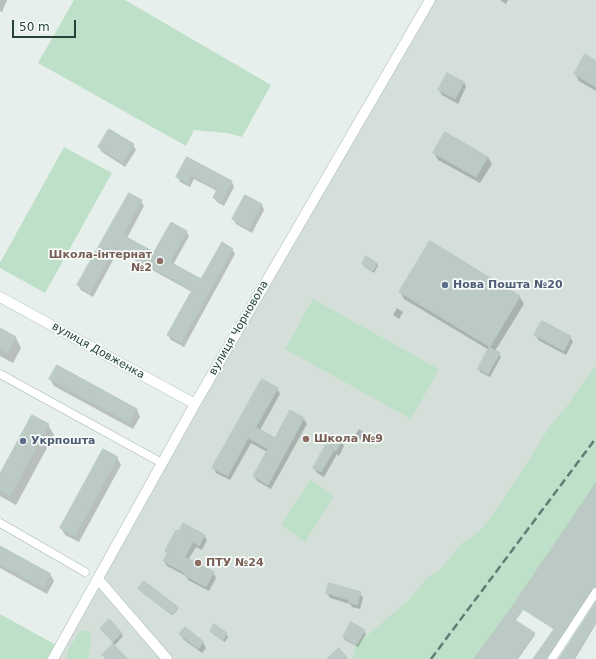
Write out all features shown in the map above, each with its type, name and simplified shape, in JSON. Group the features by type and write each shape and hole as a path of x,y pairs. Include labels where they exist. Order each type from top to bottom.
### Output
{"street":[{"name":"вулиця Чорновола","path":"53,659 195,404 430,0"},
{"name":"вулиця Довженка","path":"0,297 195,404"},
{"path":"0,374 162,463"},
{"path":"0,524 85,572"},
{"path":"98,579 167,659"},
{"path":"552,659 596,592"}],"shaded area":[{"path":"435,0 596,0 596,409 403,659 170,659 103,578 199,406"},
{"path":"99,585 168,659 57,659"}],"green space":[{"path":"74,0 125,0 271,85 242,137 227,133 194,130 186,146 38,63"},
{"path":"64,147 112,173 45,293 0,268 0,263"},
{"path":"313,299 439,369 411,419 285,349"},
{"path":"596,365 596,483 516,601 474,659 352,659 356,645 409,600 426,579 440,570 462,543 480,531 524,468 550,426 567,406"},
{"path":"310,480 334,496 305,542 281,525"},
{"path":"0,614 56,645 48,659 0,659"},
{"path":"80,631 88,631 91,633 91,645 88,659 66,659 68,650"}],"building":[{"path":"585,54 596,61 596,87 574,74"},
{"path":"447,73 464,82 455,99 438,90"},
{"path":"109,129 134,144 122,163 98,147"},
{"path":"445,132 488,157 476,177 433,153"},
{"path":"187,157 232,181 221,202 213,198 217,189 191,175 187,183 176,177"},
{"path":"129,193 142,200 123,235 154,252 171,222 187,231 170,262 201,279 222,242 233,249 181,343 167,335 192,290 115,247 90,293 77,285"},
{"path":"245,195 262,204 249,229 232,219"},
{"path":"430,241 520,296 490,347 399,292"},
{"path":"366,256 377,263 373,271 362,264"},
{"path":"542,321 571,336 564,351 534,335"},
{"path":"0,328 16,337 7,353 0,349"},
{"path":"489,347 500,353 488,374 478,369"},
{"path":"57,365 137,409 130,423 49,379"},
{"path":"262,379 278,388 256,427 275,438 290,410 304,418 268,485 253,476 268,449 248,438 228,476 212,468"},
{"path":"32,415 49,424 10,496 0,490 0,474"},
{"path":"332,434 342,440 336,451 334,450 321,472 313,468"},
{"path":"103,449 118,457 75,536 60,528"},
{"path":"596,483 596,587 591,589 547,659 533,659 554,629 523,609 515,620 535,633 517,659 474,659 516,601"},
{"path":"183,523 205,535 199,546 193,542 185,557 214,572 206,587 163,561 168,552 165,551 176,530 179,531"},
{"path":"0,546 51,574 43,588 0,564"},
{"path":"144,581 178,607 172,615 138,589"},
{"path":"329,583 361,592 357,605 348,602 349,600 326,593"},
{"path":"596,602 596,622 573,659 559,659"},
{"path":"109,619 122,633 113,642 100,629"},
{"path":"351,622 365,630 356,645 343,637"},
{"path":"214,624 227,633 223,640 210,631"},
{"path":"185,627 204,642 198,649 179,634"},
{"path":"113,644 128,659 106,659 102,655"},
{"path":"339,648 348,659 327,659"}],"railway":[{"path":"431,659 596,438"}],"place":[{"name":"Школа-інтернат №2","path":"160,261"},
{"name":"Нова Пошта №20","path":"445,285"},
{"name":"Школа №9","path":"306,439"},
{"name":"Укрпошта","path":"23,441"},
{"name":"ПТУ №24","path":"198,563"}]}
